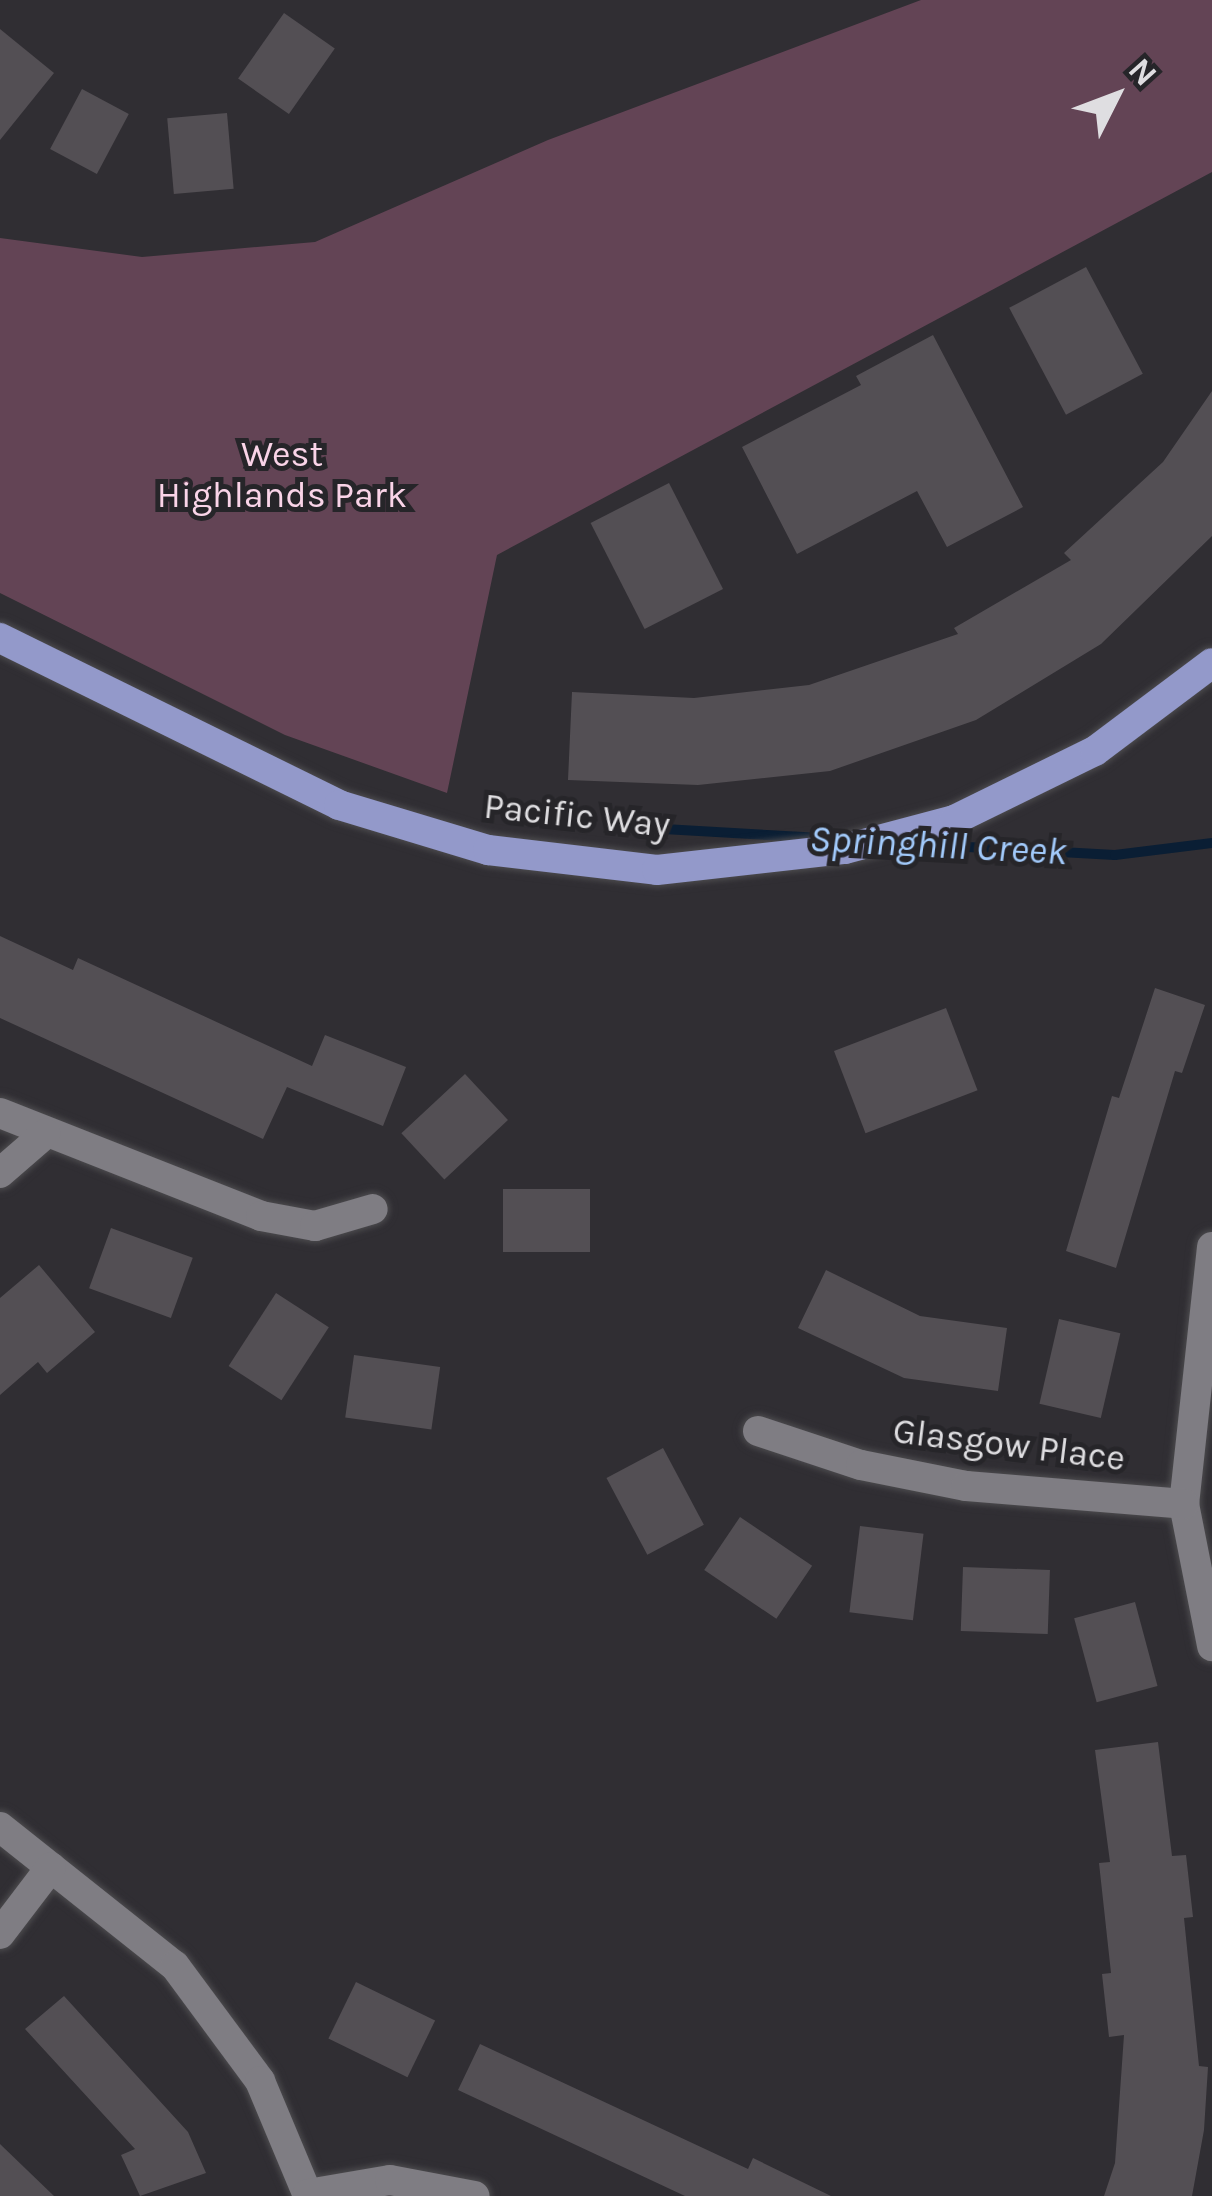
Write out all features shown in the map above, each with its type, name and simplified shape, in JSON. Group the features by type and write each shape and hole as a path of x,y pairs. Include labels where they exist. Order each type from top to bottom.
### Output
{"main road":[{"name":"Pacific Way","path":"0,638 339,805 488,850 657,871 844,849 954,820 1095,751 1212,663"}],"street":[{"path":"0,1113 45,1134 286,1221 314,1226 373,1209"},
{"path":"0,1173 45,1134"},
{"path":"1212,1247 1184,1504 1212,1646"},
{"name":"Glasgow Place","path":"758,1430 861,1466 966,1486 1184,1504"},
{"path":"0,1827 175,1966 260,2081 308,2195 390,2180 476,2196"},
{"path":"0,1934 51,1867"}],"green space":[{"name":"West Highlands Park","path":"921,0 1212,0 1212,172 497,555 447,793 285,735 0,593 0,238 142,257 315,242 548,140"}],"building":[{"path":"284,13 335,49 289,114 238,79"},
{"path":"0,29 54,73 0,140"},
{"path":"82,89 129,114 97,174 50,149"},
{"path":"227,113 234,189 174,194 167,118"},
{"path":"1086,267 1143,374 1066,415 1009,308"},
{"path":"933,335 1023,507 947,547 917,491 797,554 742,447 861,385 856,376"},
{"path":"1212,391 1212,536 1101,644 976,720 830,771 698,785 568,780 572,692 694,698 809,685 958,634 954,628 1071,560 1064,553 1163,462"},
{"path":"669,483 723,589 645,629 591,523"},
{"path":"0,936 73,970 78,958 312,1066 325,1035 406,1067 383,1126 287,1087 263,1139 0,1018"},
{"path":"1155,988 1205,1005 1182,1073 1175,1071 1116,1268 1066,1251 1112,1096 1119,1098"},
{"path":"946,1008 978,1090 866,1133 834,1051"},
{"path":"465,1074 508,1120 444,1179 401,1133"},
{"path":"503,1189 590,1189 590,1252 503,1252"},
{"path":"111,1228 193,1258 171,1318 89,1288"},
{"path":"39,1265 95,1332 47,1373 38,1362 0,1395 0,1298"},
{"path":"826,1270 920,1316 1007,1328 998,1391 904,1378 798,1328"},
{"path":"276,1293 329,1327 281,1400 229,1366"},
{"path":"1059,1319 1120,1333 1101,1418 1039,1404"},
{"path":"354,1355 440,1367 431,1429 345,1417"},
{"path":"663,1448 704,1525 647,1555 606,1478"},
{"path":"740,1517 812,1566 776,1619 704,1570"},
{"path":"860,1526 924,1534 913,1620 849,1612"},
{"path":"963,1567 1050,1570 1048,1634 961,1631"},
{"path":"1135,1602 1158,1686 1097,1702 1074,1618"},
{"path":"1158,1742 1172,1856 1186,1855 1193,1917 1184,1918 1199,2066 1208,2067 1204,2130 1192,2196 1104,2196 1115,2163 1124,2035 1109,2037 1102,1974 1111,1973 1099,1863 1110,1862 1095,1750"},
{"path":"356,1982 435,2021 407,2077 328,2039"},
{"path":"64,1996 188,2132 206,2173 140,2196 121,2155 135,2149 25,2029"},
{"path":"480,2044 748,2169 753,2158 831,2196 685,2196 458,2090"},
{"path":"0,2144 54,2196 0,2196"}],"waterway":[{"name":"Springhill Creek","path":"664,829 822,838"},
{"name":"Springhill Creek","path":"913,844 1115,855 1212,843"}]}
